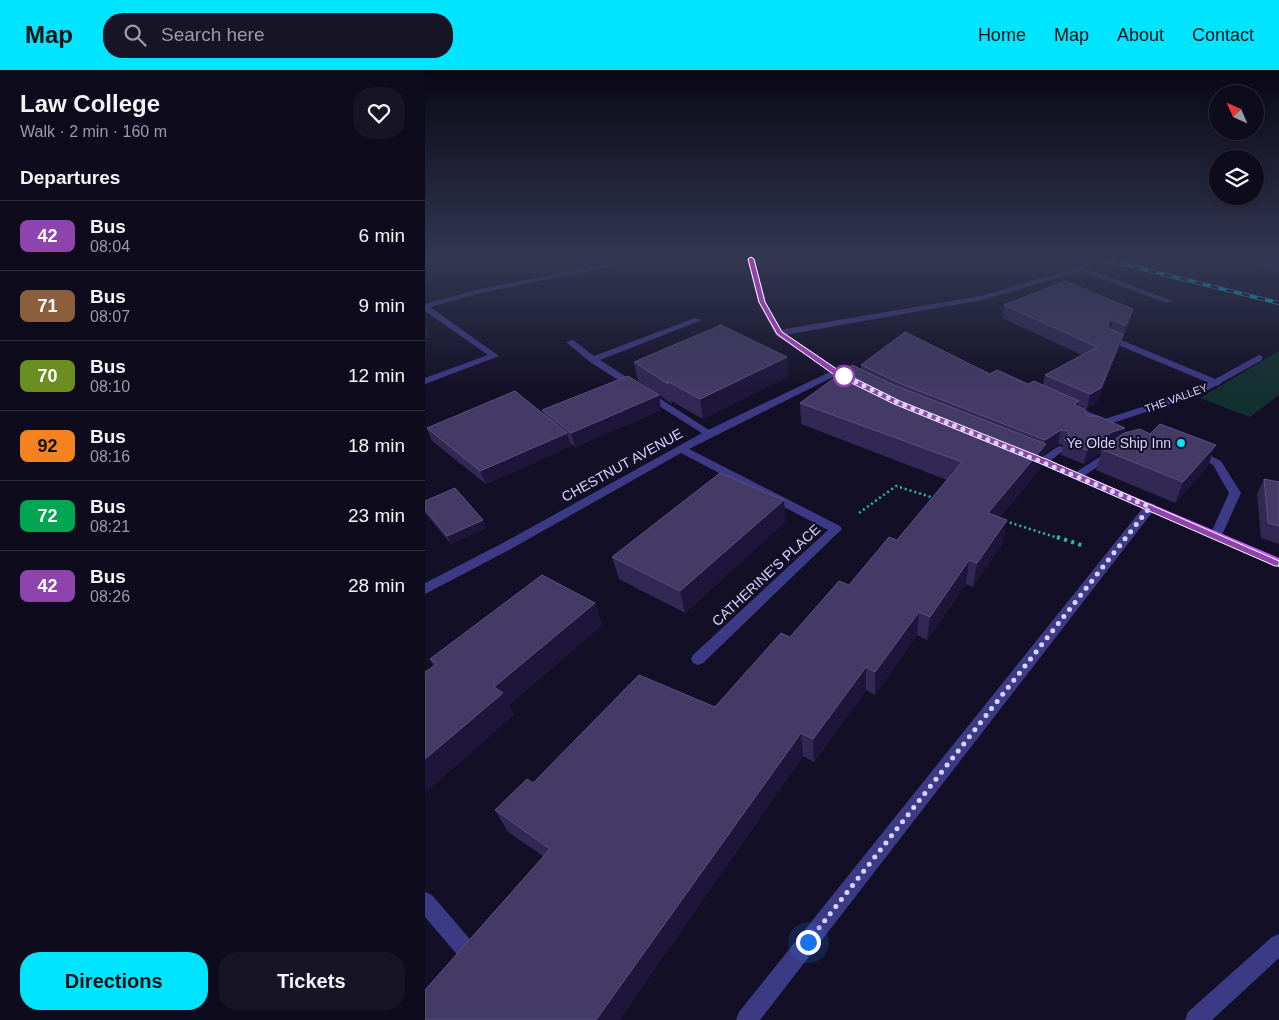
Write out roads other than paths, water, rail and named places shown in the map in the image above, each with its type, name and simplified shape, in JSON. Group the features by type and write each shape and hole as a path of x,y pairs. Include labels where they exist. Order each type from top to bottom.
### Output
{"main road":[{"path":"763,303 779,333 836,372 861,385"},
{"path":"1015,450 1279,563"}],"street":[{"path":"779,333 951,303"},
{"path":"425,306 495,356 425,381"},
{"path":"593,360 699,320"},
{"path":"1109,338 1217,383"},
{"path":"570,342 593,360 708,434"},
{"name":"THE VALLEY","path":"1088,427 1181,398 1217,383 1259,358"},
{"name":"CHESTNUT AVENUE","path":"425,588 505,547 708,434 836,372"},
{"path":"1059,402 1104,422"},
{"path":"1183,443 1217,463 1235,492 1216,535"},
{"path":"1077,476 1113,450 1123,448"},
{"name":"CATHERINE'S PLACE","path":"681,449 836,529 698,659"},
{"path":"1043,461 1059,449"},
{"path":"747,1020 1150,507"},
{"path":"425,902 467,951"},
{"path":"1196,1020 1279,944"}],"place":[{"name":"Ye Olde Ship Inn","path":"1181,443"}]}
